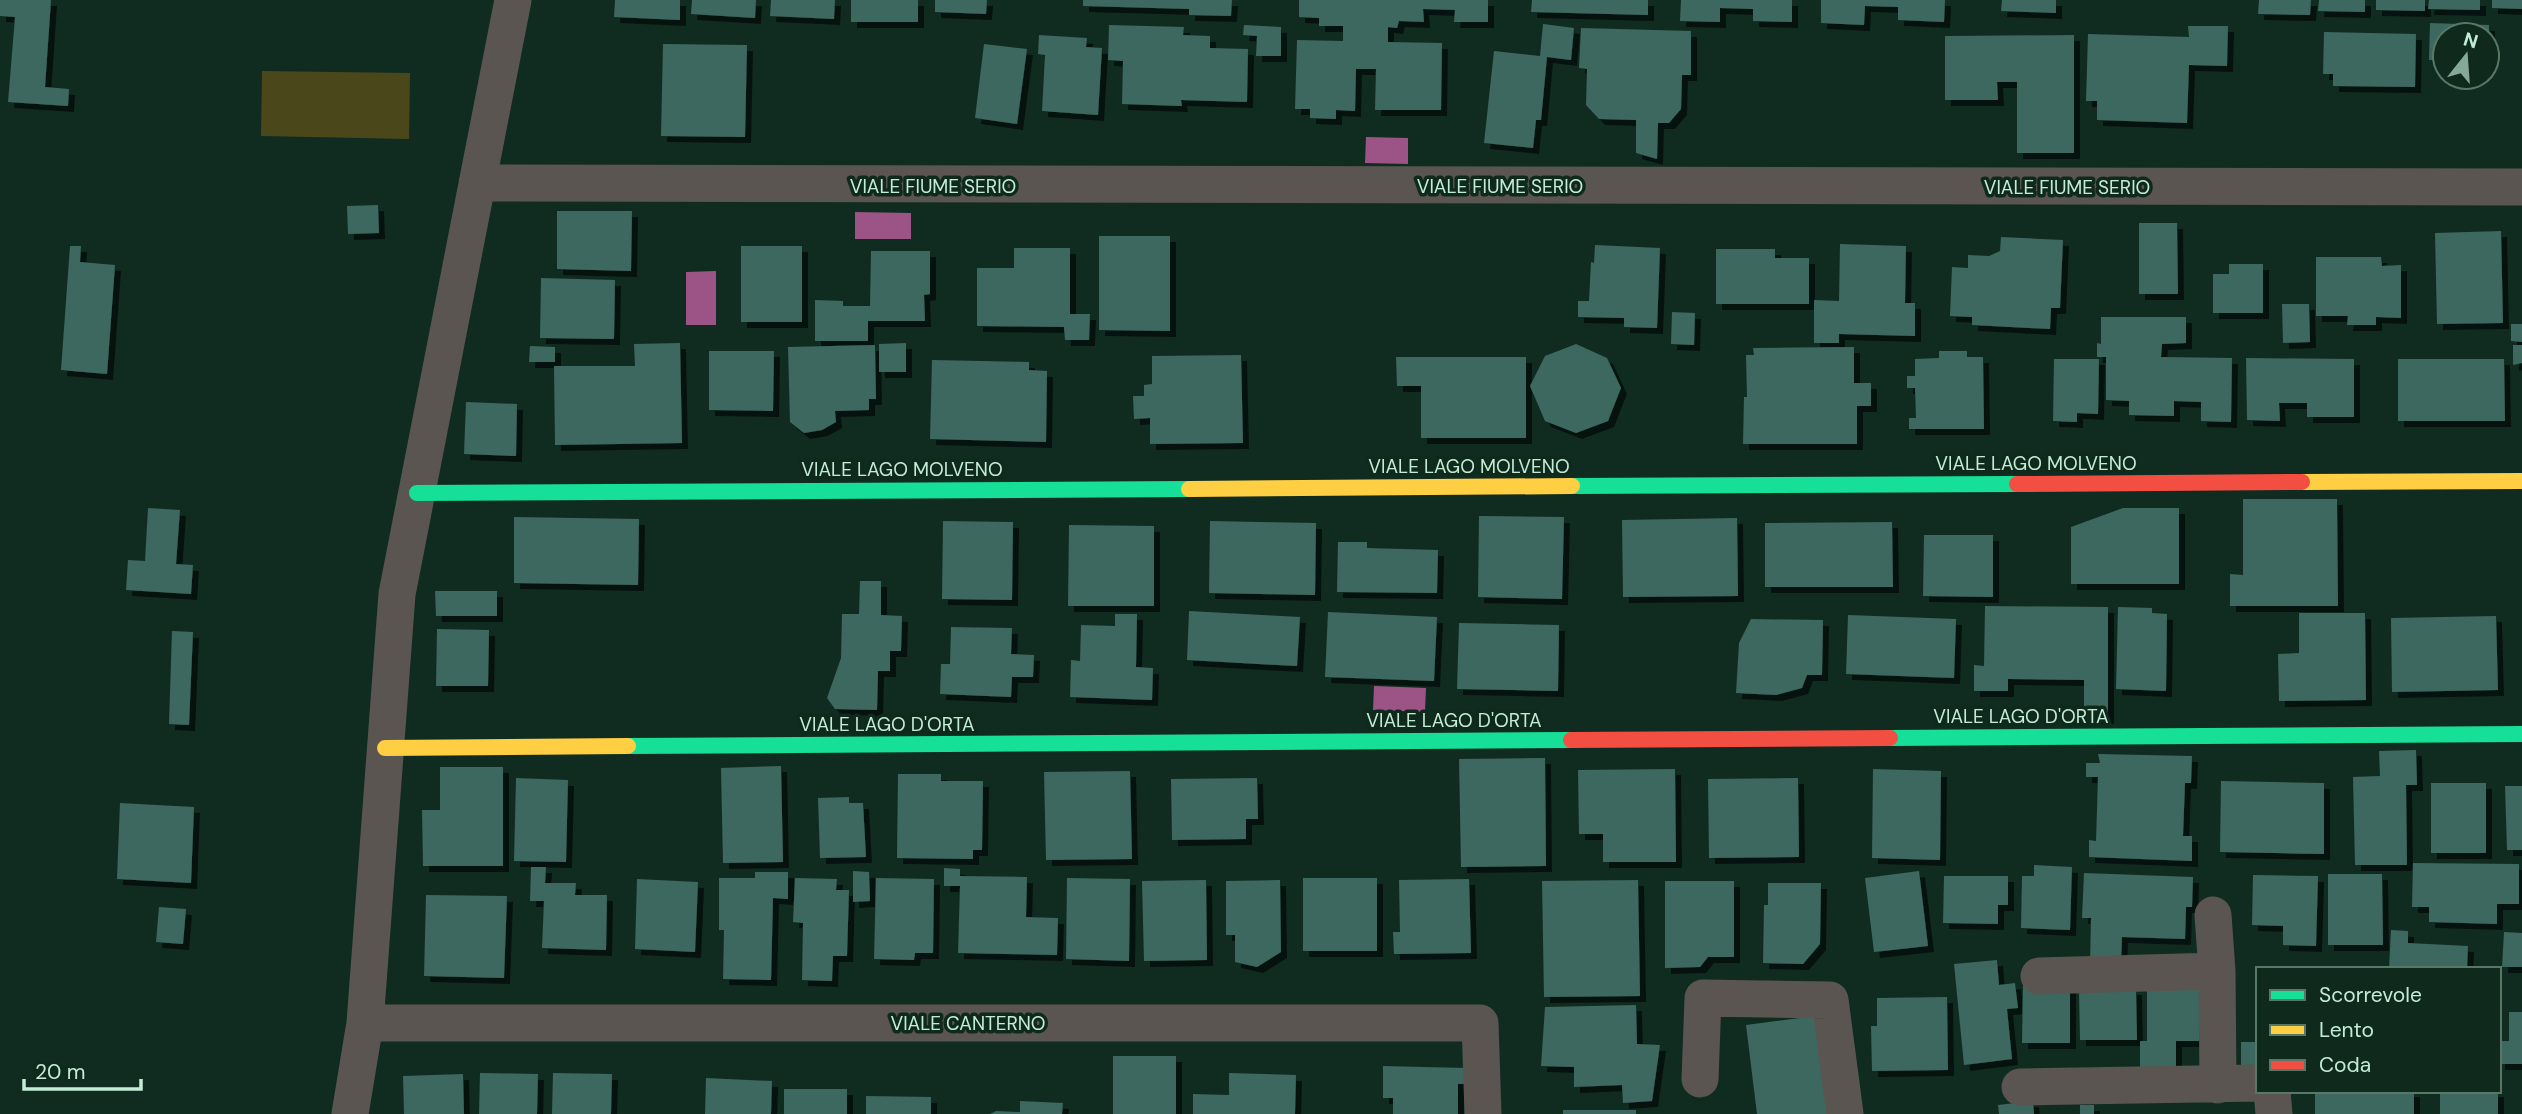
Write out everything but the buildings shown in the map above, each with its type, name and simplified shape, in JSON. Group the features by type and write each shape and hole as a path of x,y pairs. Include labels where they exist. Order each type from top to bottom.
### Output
{"street":[{"path":"350,1114 365,1023 397,594 513,0"},
{"name":"VIALE FIUME SERIO","path":"477,183 2522,187"},
{"name":"VIALE LAGO MOLVENO","path":"417,493 2522,481"},
{"name":"VIALE LAGO D'ORTA","path":"385,748 2522,734"},
{"path":"2213,915 2217,971 2218,1086"},
{"path":"2039,976 2217,971"},
{"path":"1700,1079 1703,998 1830,1000 1845,1114"},
{"name":"VIALE CANTERNO","path":"365,1023 1480,1023 1483,1114"},
{"path":"2020,1087 2218,1086 2256,1083"},
{"path":"2272,1093 2274,1114"}],"shaded area":[{"path":"262,71 410,73 409,139 261,136"},
{"path":"1366,137 1408,138 1408,164 1365,163"},
{"path":"855,212 911,213 911,239 855,239"},
{"path":"716,271 716,325 686,325 686,272"},
{"path":"1374,686 1426,688 1425,712 1373,710"}],"traffic: fast":[{"path":"1572,486 2017,484"},
{"path":"417,493 1189,489"},
{"path":"1890,738 2522,734"},
{"path":"628,746 1571,740"}],"traffic: slow":[{"path":"2302,482 2522,481"},
{"path":"1189,489 1572,486"},
{"path":"385,748 628,746"}],"traffic: jam":[{"path":"2017,484 2302,482"},
{"path":"1571,740 1890,738"}]}
